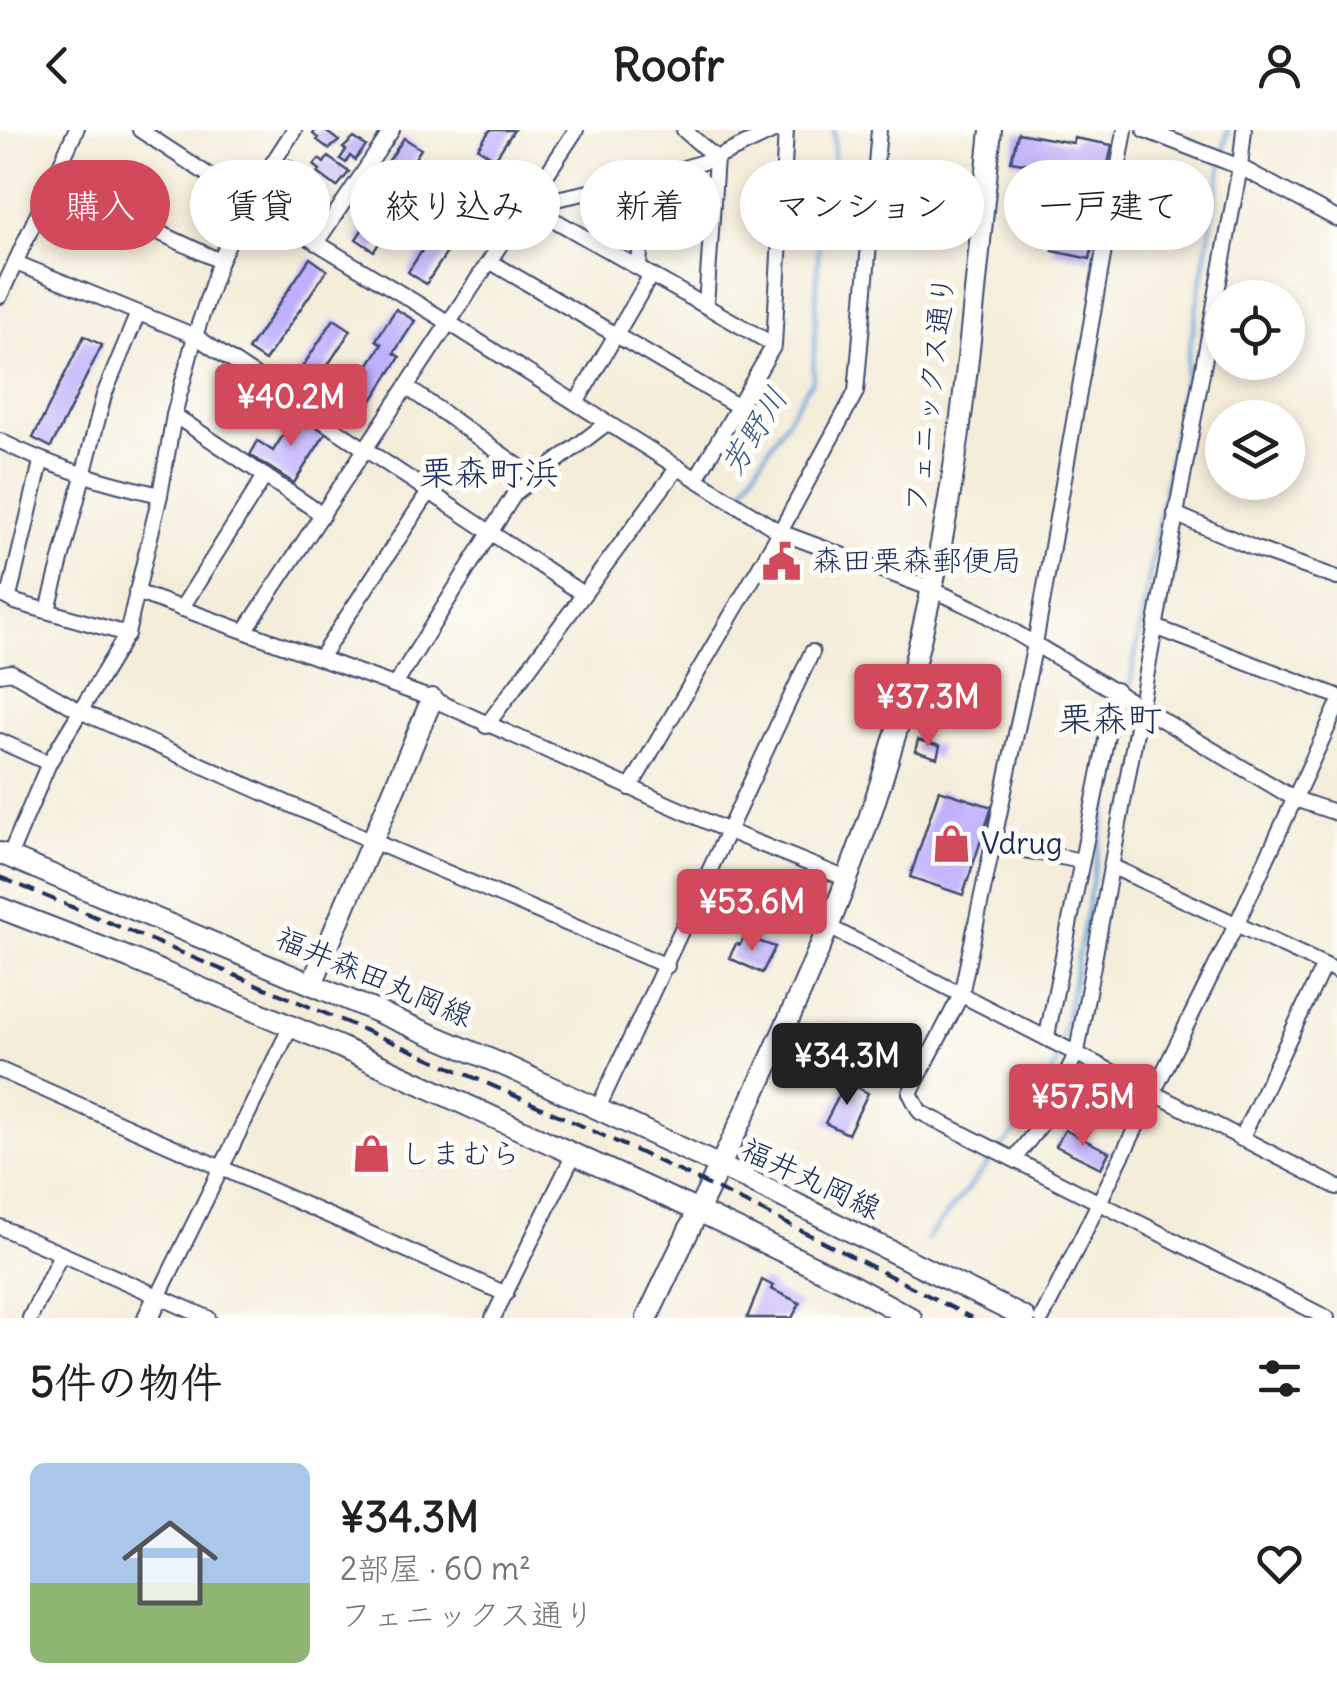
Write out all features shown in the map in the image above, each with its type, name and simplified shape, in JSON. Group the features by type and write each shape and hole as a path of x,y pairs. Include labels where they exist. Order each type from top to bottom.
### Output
{"main road":[{"name":"フェニックス通り","path":"720,1166 847,879 903,704 932,589 956,465 990,130"},
{"path":"312,984 432,699"},
{"name":"福井森田丸岡線","path":"5,855 598,1108 720,1166"},
{"path":"0,908 291,1026 698,1211 910,1318"},
{"name":"福井丸岡線","path":"647,1318 720,1166 1024,1318"},
{"path":"148,1318 158,1297"}],"street":[{"path":"61,160 76,130"},
{"path":"140,130 190,163"},
{"path":"275,160 294,130"},
{"path":"330,221 392,130"},
{"path":"557,160 576,130"},
{"path":"684,130 716,158"},
{"path":"710,160 776,130"},
{"path":"696,479 774,345 786,130"},
{"path":"630,788 780,532 856,392 880,130"},
{"path":"1125,130 1035,644 961,995 910,1094 920,1112 1327,1318"},
{"path":"1146,130 1240,167 1337,219"},
{"path":"1015,1158 1044,1122 1077,1052 1244,130"},
{"path":"706,306 716,158"},
{"path":"560,222 774,345"},
{"path":"0,296 30,230"},
{"path":"170,238 220,262"},
{"path":"5,855 49,763 127,634 160,495 174,415 195,336 226,250"},
{"path":"329,250 780,532 932,589 981,612 1295,798 1337,813"},
{"path":"245,632 499,250"},
{"path":"576,403 616,334 645,271 645,250"},
{"path":"492,262 739,407"},
{"path":"16,263 195,336 583,594"},
{"path":"48,610 104,395 138,313"},
{"path":"408,388 534,477"},
{"path":"174,415 323,514"},
{"path":"395,684 515,493 607,422"},
{"path":"0,441 41,462 81,476 160,495"},
{"path":"41,462 4,595 15,602 127,634"},
{"path":"486,726 678,468"},
{"path":"181,608 265,476"},
{"path":"320,658 430,492"},
{"path":"1176,514 1337,578"},
{"path":"136,592 395,684 728,831 847,879"},
{"path":"1156,626 1337,696"},
{"path":"598,1108 812,652"},
{"path":"0,674 11,672 82,712 667,966"},
{"path":"1047,1036 1116,690"},
{"path":"1042,1318 1236,925 1337,707"},
{"path":"0,741 49,763"},
{"path":"993,844 1082,861"},
{"path":"1113,867 1331,968 1240,1139"},
{"path":"827,926 1337,1188"},
{"path":"158,1297 291,1026"},
{"path":"0,1070 506,1294"},
{"path":"493,1318 574,1154"},
{"path":"0,1228 208,1318"},
{"path":"30,1318 60,1254"}],"building":[{"path":"324,130 339,141 329,149 317,140 313,134"},
{"path":"490,130 514,130 495,159 478,148"},
{"path":"1018,133 1112,145 1109,160 1011,160"},
{"path":"354,138 366,146 355,160 350,156 346,163 340,159 346,150 343,148"},
{"path":"404,138 421,149 414,160 389,160"},
{"path":"328,157 349,172 337,187 330,182 330,160 326,160"},
{"path":"422,250 441,250 446,254 426,284 408,272"},
{"path":"1053,250 1092,250 1090,259"},
{"path":"310,258 327,270 265,361 248,350"},
{"path":"396,309 415,321 394,353 400,357 360,419 341,407 382,344 376,340"},
{"path":"334,319 351,330 310,392 293,381"},
{"path":"84,336 102,345 51,447 33,438"},
{"path":"297,414 326,433 294,483 250,455 258,441 273,451 287,429 283,427"},
{"path":"918,740 940,746 937,758 915,751"},
{"path":"939,790 992,807 963,895 910,877"},
{"path":"744,936 775,947 762,973 729,958"},
{"path":"846,1082 868,1093 848,1134 825,1123"},
{"path":"1065,1130 1109,1152 1101,1168 1056,1146"},
{"path":"762,1280 773,1286 771,1289 800,1303 792,1318 747,1318"}],"waterway":[{"name":"芳野川","path":"736,500 813,379 819,231 834,163 834,130"},
{"path":"1223,154 1228,130"},
{"path":"1128,696 1222,164"},
{"path":"1062,1040 1126,705"},
{"path":"1002,1147 1038,1102 1060,1049"},
{"path":"926,1240 996,1154"}],"railway":[{"path":"0,877 569,1120 756,1208 972,1318"}],"place":[{"name":"森田栗森郵便局","path":"782,561"},
{"name":"Vdrug","path":"951,844"},
{"name":"しまむら","path":"371,1154"}],"district":[{"name":"栗森町浜","path":"489,473"},
{"name":"栗森町","path":"1110,719"}]}
